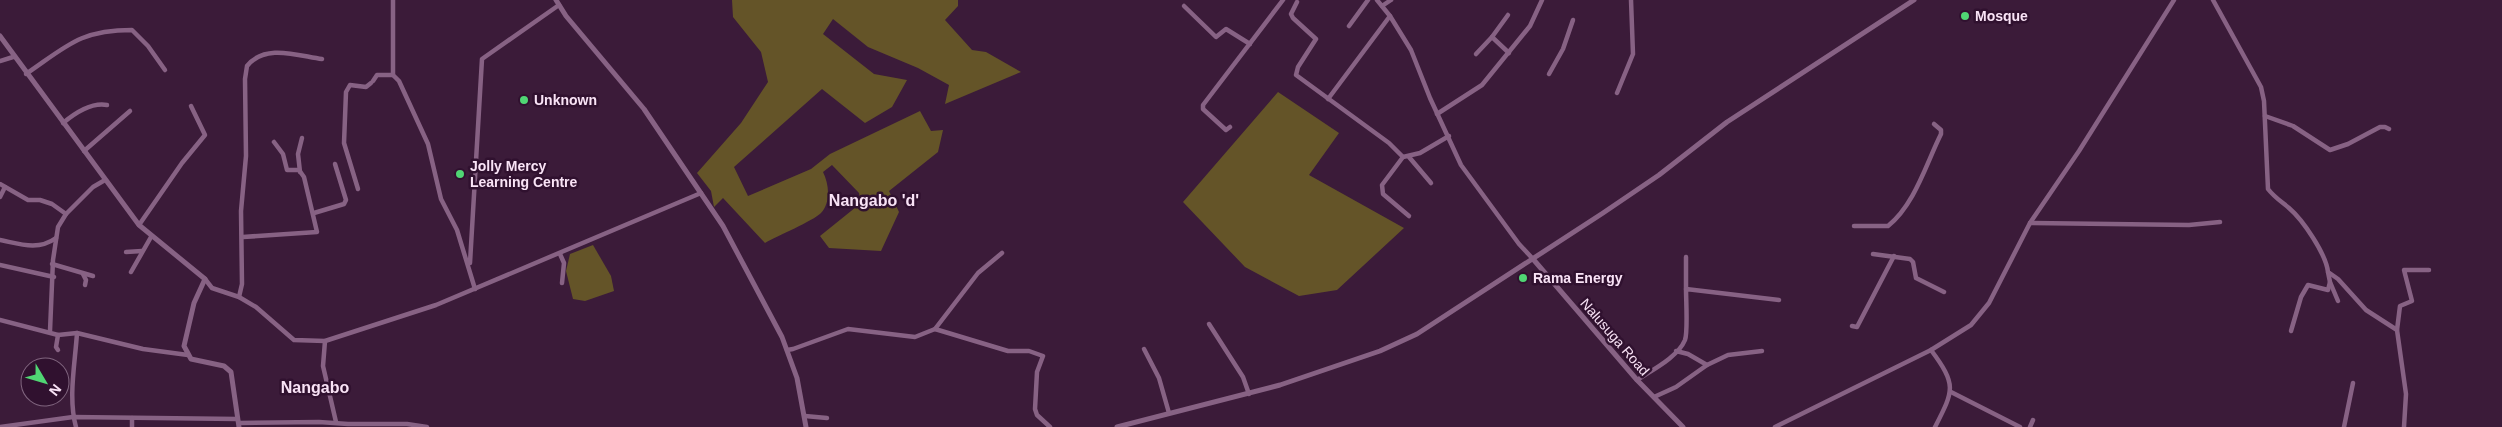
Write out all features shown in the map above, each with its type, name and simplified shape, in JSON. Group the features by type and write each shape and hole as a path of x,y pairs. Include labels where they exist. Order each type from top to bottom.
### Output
{"street":[{"path":"393,0 393,75 399,81 428,144 441,198 457,230 470,267 475,289"},
{"path":"1222,135 1228,128 1203,109 1203,106 1283,0"},
{"path":"1349,26 1368,0"},
{"path":"1377,0 1390,16 1416,60 1437,114 1461,165 1533,259"},
{"path":"1382,6 1391,0"},
{"path":"1437,114 1482,85 1530,26 1542,0"},
{"path":"1617,93 1633,54 1631,0"},
{"path":"1117,427 1249,394 1348,362 1402,342 1533,259 1659,175 1727,122 1914,0"},
{"path":"1775,427 1931,350 1971,326 1989,303 2030,223 2079,151 2174,0"},
{"path":"2213,0 2261,87 2265,116 2268,189 2290,209 2327,262 2330,282 2338,301"},
{"path":"470,267 482,59 557,2 644,109 724,226 787,350 797,378 806,427"},
{"path":"1298,2 1291,14 1316,39 1298,68 1296,75 1389,143 1403,157 1409,157 1449,136"},
{"path":"1184,6 1216,37 1226,29 1250,44"},
{"path":"1476,54 1492,37 1508,15"},
{"path":"1328,99 1390,16"},
{"path":"1549,74 1563,49 1573,20"},
{"path":"26,74 84,36 108,30 132,30 148,46 166,70"},
{"path":"0,36 139,226 204,279 212,288 239,297 256,307 294,340 325,341 436,305 701,193"},
{"path":"1492,37 1508,53"},
{"path":"239,297 242,284 242,211 246,156 245,79 247,66 257,58 278,53 289,52 322,59"},
{"path":"0,61 13,56"},
{"path":"358,189 344,143 346,92 350,85 366,87 377,75 393,75"},
{"path":"63,123 85,108 99,103 107,105"},
{"path":"139,226 182,163 205,135 191,106"},
{"path":"84,151 130,111"},
{"path":"2265,116 2294,126 2330,150 2348,144 2380,127 2385,126 2388,130"},
{"path":"1854,226 1888,226 1898,216 1911,198 1941,134 1941,130 1934,124"},
{"path":"242,237 316,234 318,228 300,172 298,154 302,138"},
{"path":"274,142 283,154 287,170 300,172"},
{"path":"1403,157 1381,188 1383,194 1409,216"},
{"path":"1409,157 1431,183"},
{"path":"314,213 344,204 346,200 335,164"},
{"path":"50,331 54,277 52,264 58,227 66,214 92,187 105,180"},
{"path":"0,184 28,200 40,200 52,204 66,214"},
{"path":"0,197 5,188"},
{"path":"2030,223 2189,225 2220,222"},
{"path":"131,272 151,237"},
{"path":"0,240 37,247 48,244 56,238"},
{"path":"126,252 142,251"},
{"path":"787,350 848,329 915,337 935,329 978,273 1002,253"},
{"path":"560,254 564,268 562,283"},
{"path":"1873,254 1910,259 1913,262 1916,278 1944,292"},
{"path":"1852,326 1857,327 1894,256"},
{"path":"1638,380 1676,351 1686,338 1686,257"},
{"name":"Nalusuga Road","path":"1533,259 1638,380 1683,427"},
{"path":"52,264 93,276"},
{"path":"0,265 54,277"},
{"path":"2404,427 2406,394 2397,330 2400,306 2412,301 2404,270 2429,270"},
{"path":"2328,272 2338,279 2366,310 2397,330"},
{"path":"83,274 86,280 85,285"},
{"path":"204,279 185,333 184,346 191,359 224,366 228,369 233,383 239,423"},
{"path":"2291,331 2301,298 2308,285 2328,290 2330,282"},
{"path":"1686,289 1779,300"},
{"path":"0,320 50,331 58,335 77,333 143,348 188,355"},
{"path":"1210,324 1243,376 1249,394"},
{"path":"935,329 979,344 1017,352 1029,351 1043,356 1038,372 1035,409 1037,415 1050,427"},
{"path":"76,427 73,417 72,392 77,333"},
{"path":"58,335 56,341 58,350"},
{"path":"325,341 322,356 324,371 336,422"},
{"path":"1144,349 1159,378 1169,413"},
{"path":"1931,350 1945,368 1950,381 1951,392 1934,427"},
{"path":"1676,351 1688,354 1707,365"},
{"path":"1654,397 1676,387 1707,365 1728,355 1762,351"},
{"path":"2344,427 2353,383"},
{"path":"1951,392 2020,427"},
{"path":"804,416 826,418"},
{"path":"0,427 73,417 299,425 336,422 348,424 407,424 427,427"},
{"path":"132,418 132,427"},
{"path":"2030,427 2032,420"}],"shaded area":[{"path":"732,0 958,0 958,6 945,20 972,50 986,52 1021,72 945,104 949,85 918,68 868,47 833,19 823,34 874,74 907,80 892,107 865,123 822,89 734,167 748,196 811,169 830,154 920,111 931,131 943,130 938,152 889,191 899,212 881,251 829,248 820,236 861,203 859,193 832,165 823,172 827,182 828,198 821,213 765,243 723,198 714,207 711,191 697,173 741,123 768,82 761,52 733,17"},
{"path":"1278,92 1339,133 1309,175 1404,228 1337,290 1299,296 1245,267 1183,202"},
{"path":"593,245 611,276 614,291 585,301 573,299 566,271 570,254"}],"place":[{"name":"Mosque","path":"1965,16"},
{"name":"Unknown","path":"524,100"},
{"name":"Jolly Mercy Learning Centre","path":"460,174"},
{"name":"Rama Energy","path":"1523,278"}],"district":[{"name":"Nangabo 'd'","path":"874,200"},
{"name":"Nangabo","path":"315,387"}]}
